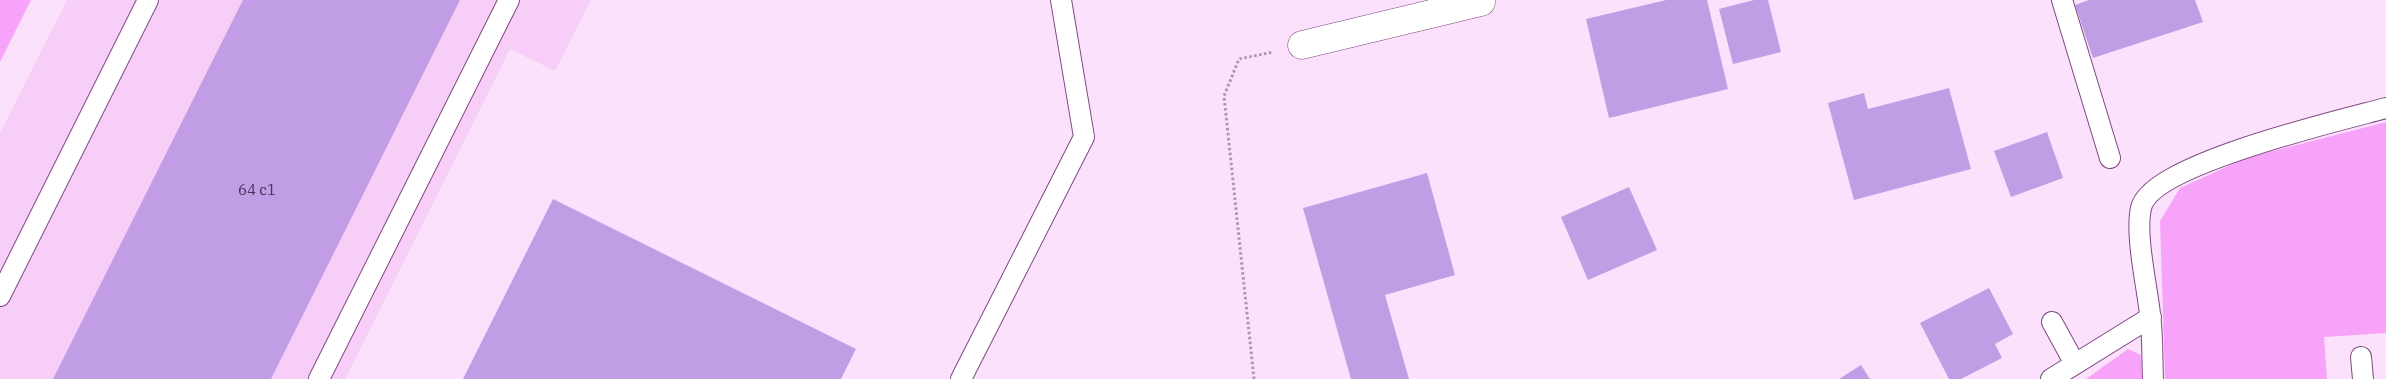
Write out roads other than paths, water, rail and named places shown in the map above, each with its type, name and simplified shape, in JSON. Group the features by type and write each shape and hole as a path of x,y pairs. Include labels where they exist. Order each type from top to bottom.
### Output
{"street":[{"path":"1302,45 1484,1"}],"lane":[{"path":"0,296 148,0"},
{"path":"319,379 509,0"},
{"path":"960,379 1084,137 1061,0"},
{"path":"2062,0 2110,158"},
{"path":"2153,379 2150,317 2140,230 2141,207 2161,183 2199,165 2245,148 2386,108"},
{"path":"2051,379 2150,317"},
{"path":"2052,322 2075,364"},
{"path":"2361,357 2363,379"}]}
